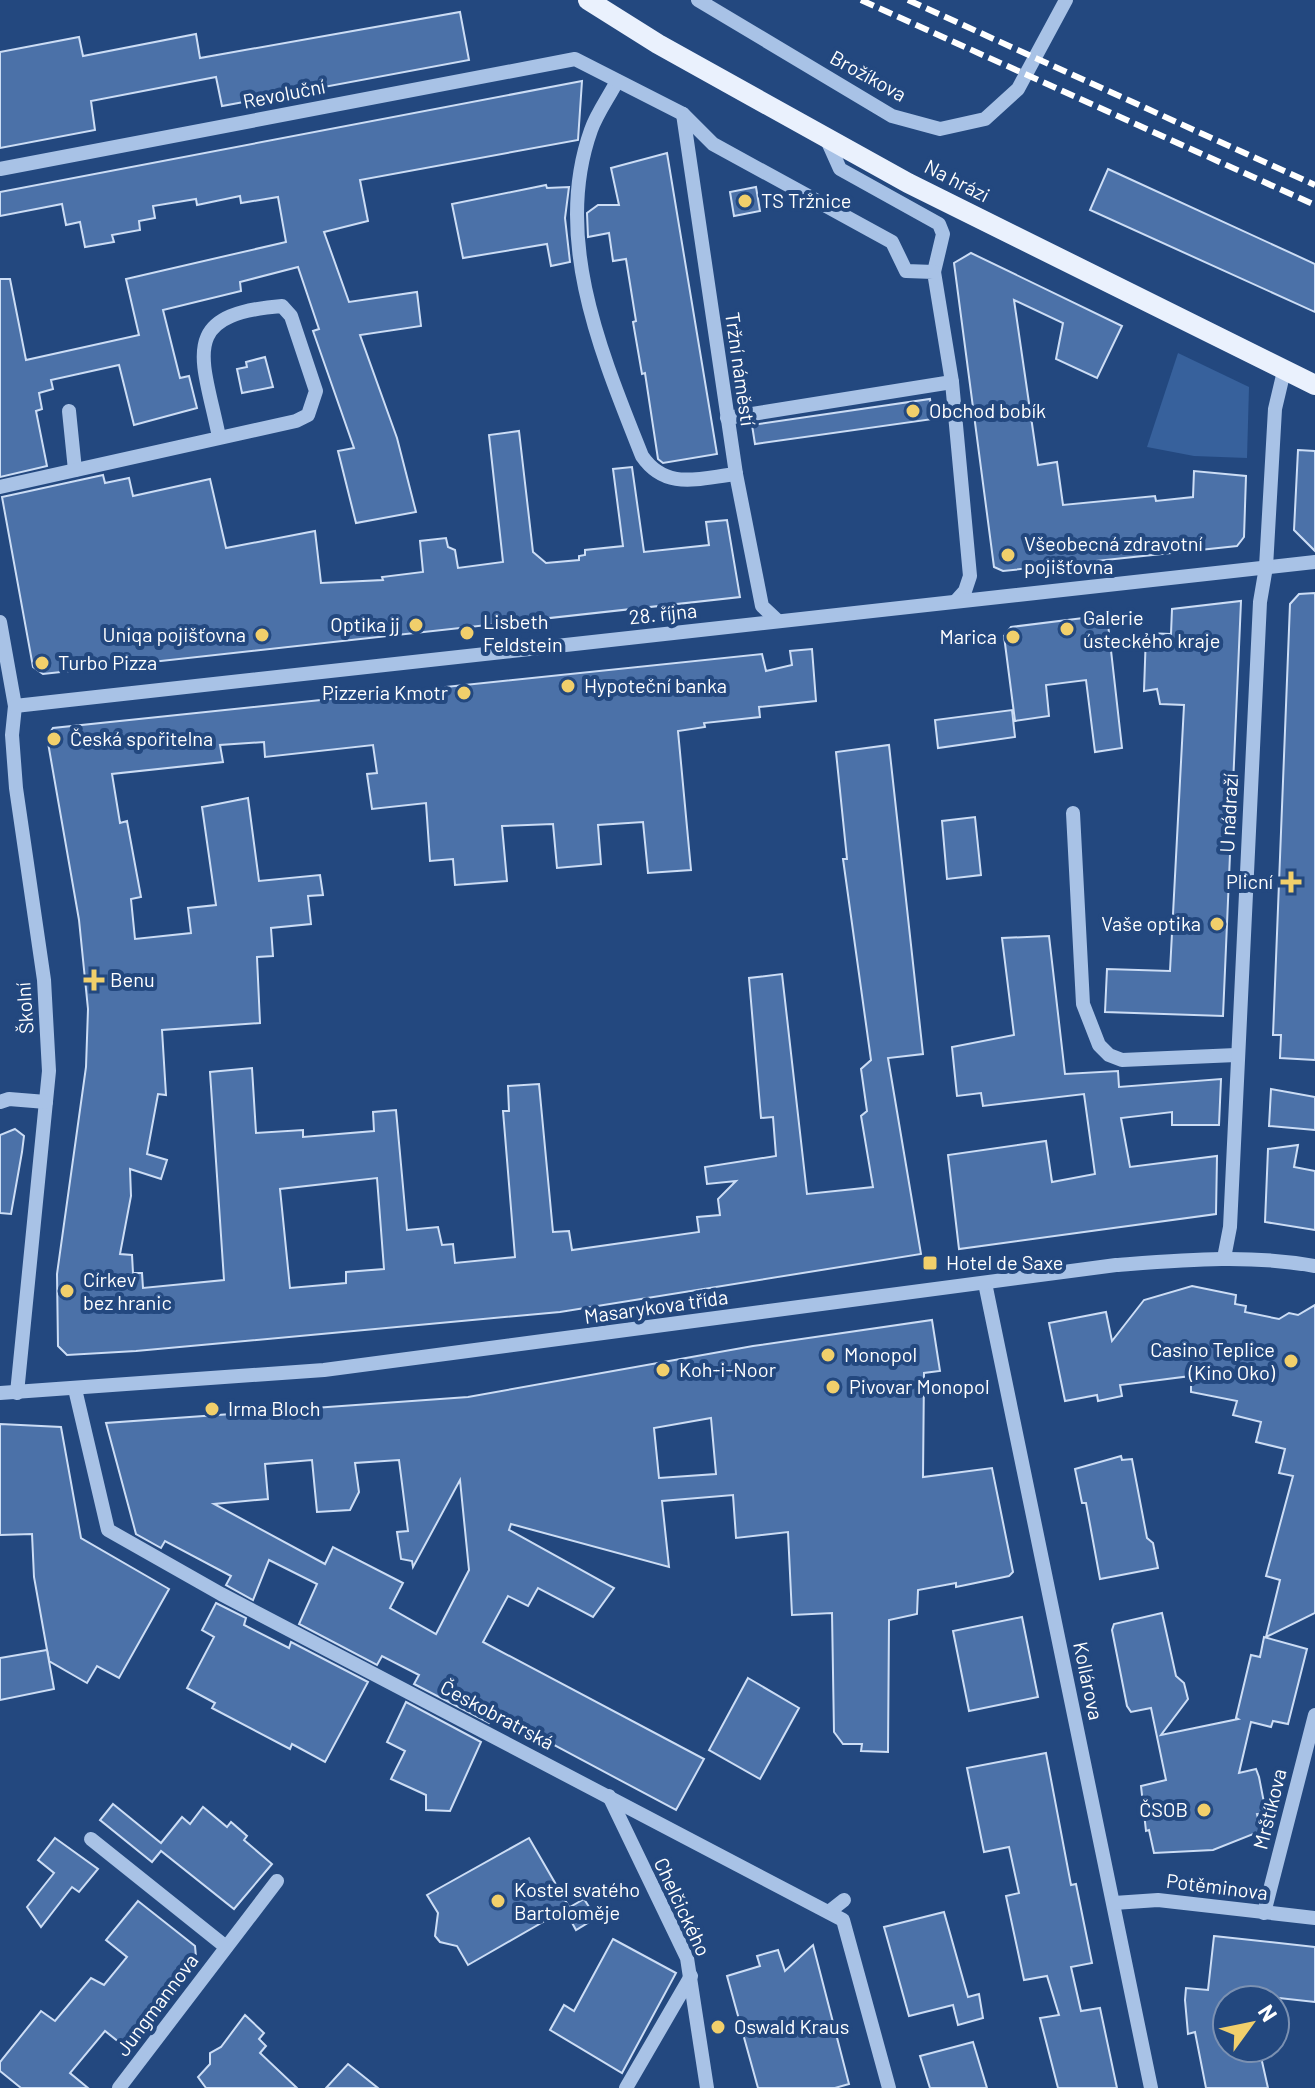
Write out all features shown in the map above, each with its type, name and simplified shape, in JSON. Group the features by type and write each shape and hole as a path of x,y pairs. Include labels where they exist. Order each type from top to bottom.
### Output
{"main road":[{"name":"Na hrázi","path":"588,0 827,140 1315,385"}],"street":[{"name":"Brožíkova","path":"698,0 892,116 940,129 985,119 1018,89 1066,0"},
{"name":"Revoluční","path":"0,169 575,59 617,81"},
{"path":"736,474 673,480 653,471 642,456 600,350 577,240 577,194 591,129 617,81 683,114 713,144 892,242 906,271 934,272"},
{"name":"Tržní náměstí","path":"683,114 736,474 762,606 778,621"},
{"path":"827,140 840,169 939,224 943,234 934,272 952,382 970,576 965,591 956,601"},
{"path":"0,487 296,421 308,415 316,391 291,316 282,306 217,320 206,334 202,351 219,437"},
{"name":"U nádraží","path":"1224,1258 1230,1227 1259,617 1266,567 1275,409 1284,371"},
{"path":"727,418 952,382"},
{"path":"69,411 75,470"},
{"name":"28. října","path":"15,706 1315,562"},
{"name":"Školní","path":"0,622 15,706 6,736 44,980 49,1071 17,1393"},
{"path":"1073,813 1083,1004 1099,1045 1109,1055 1122,1060 1236,1055"},
{"path":"0,1102 9,1099 46,1102"},
{"name":"Masarykova třída","path":"0,1393 324,1370 1116,1265 1224,1258 1268,1259 1315,1266"},
{"name":"Kollárova","path":"985,1283 1151,2088"},
{"name":"Českobratrská","path":"75,1389 108,1530 221,1594 830,1911"},
{"name":"Mrštíkova","path":"1264,1913 1315,1715"},
{"name":"Chelčického","path":"609,1796 687,1958 707,2088"},
{"name":"Jungmannova","path":"91,1839 226,1947"},
{"name":"Jungmannova","path":"119,2088 277,1881"},
{"path":"844,1900 830,1911 843,1920 889,2088"},
{"name":"Potěminova","path":"1114,1903 1158,1900 1315,1918"},
{"path":"626,2088 691,1976"}],"shaded area":[{"path":"1178,353 1249,387 1247,458 1194,456 1147,447"}],"building":[{"path":"460,12 469,60 222,106 216,77 91,101 95,130 0,148 0,52 79,37 83,56 196,34 200,58"},
{"path":"582,81 578,140 360,180 368,221 324,232 349,302 417,292 421,326 360,335 397,438 416,512 356,523 338,451 354,448 313,331 319,329 298,267 240,282 241,291 163,310 180,378 189,376 197,408 134,425 119,365 51,380 53,389 39,393 42,409 36,411 47,466 0,477 0,279 10,279 26,360 139,335 126,279 286,242 278,197 241,203 240,196 197,205 196,199 153,206 155,218 139,221 140,230 112,235 114,242 85,247 80,222 66,225 62,204 0,216 0,192"},
{"path":"667,153 717,454 663,463 658,459 645,373 642,374 626,259 613,261 609,233 588,237 587,213 598,205 619,205 611,168"},
{"path":"1108,169 1315,264 1315,312 1090,210"},
{"path":"546,185 547,188 569,187 565,218 570,262 551,266 547,244 463,258 452,204"},
{"name":"TS Tržnice","path":"756,187 760,211 734,216 730,192"},
{"path":"971,253 1122,326 1097,378 1056,359 1063,323 1014,300 1038,465 1057,462 1063,505 1155,496 1156,501 1193,497 1194,471 1246,476 1244,537 1237,546 1003,571 994,567 954,263"},
{"path":"265,357 273,387 242,393 237,369 247,367 246,362"},
{"path":"930,399 933,419 755,444 752,425"},
{"path":"519,431 533,552 546,563 579,560 579,556 585,555 585,550 623,546 613,469 632,467 644,552 709,545 706,522 727,520 740,597 43,674 33,667 2,497 103,475 105,483 129,478 133,496 210,479 226,548 315,531 321,583 383,580 382,577 423,572 420,541 446,538 448,547 455,550 458,568 503,562 489,435"},
{"path":"1298,450 1315,451 1315,551 1294,530"},
{"path":"1315,593 1315,1060 1280,1058 1281,1035 1273,1035 1290,604 1299,594"},
{"path":"1241,601 1223,1016 1105,1012 1107,969 1170,971 1184,705 1160,704 1157,689 1144,691 1146,633 1171,634 1172,609"},
{"path":"1107,615 1122,748 1095,752 1086,680 1046,685 1049,716 1015,721 1004,636 1011,627"},
{"path":"812,649 816,701 759,707 760,717 704,723 705,727 678,731 691,870 648,873 643,822 598,825 601,864 557,868 553,824 502,826 507,881 455,885 453,859 430,861 426,803 372,809 367,774 377,773 373,745 265,757 264,742 220,745 223,762 112,774 120,823 127,821 141,897 131,899 135,939 191,933 188,908 216,905 202,807 248,798 259,881 320,875 323,895 308,896 311,924 271,928 273,956 257,957 260,1023 162,1030 166,1095 158,1094 147,1154 167,1160 161,1179 130,1169 131,1196 120,1254 132,1255 133,1273 142,1273 143,1288 224,1280 210,1072 252,1068 256,1133 303,1130 303,1137 374,1131 373,1112 396,1110 407,1230 438,1227 442,1245 453,1244 455,1263 515,1257 503,1111 509,1111 508,1086 539,1084 553,1232 569,1231 572,1250 699,1232 697,1217 720,1215 718,1199 736,1181 707,1184 705,1167 776,1156 773,1117 761,1118 749,978 782,974 807,1194 873,1187 861,1116 867,1111 861,1069 871,1060 843,859 847,859 836,752 889,745 923,1054 888,1058 921,1254 560,1312 136,1351 67,1355 58,1346 57,1274 86,1067 88,1009 79,920 47,737 53,728 762,654 766,671 792,665 790,651","holes":["377,1178 384,1269 346,1272 346,1283 290,1288 280,1189"]},
{"path":"1012,710 1015,737 938,748 935,720"},
{"path":"975,817 981,875 947,879 942,821"},
{"path":"1049,936 1065,1074 1118,1071 1119,1087 1221,1079 1219,1125 1172,1125 1172,1112 1121,1118 1130,1167 1217,1156 1216,1214 959,1249 948,1155 1046,1141 1052,1182 1095,1174 1084,1094 983,1106 981,1093 957,1096 952,1047 1014,1035 1002,938"},
{"path":"1271,1089 1315,1097 1315,1130 1269,1126"},
{"path":"15,1129 24,1136 11,1214 0,1213 0,1135"},
{"path":"1298,1145 1294,1167 1315,1171 1315,1230 1265,1222 1268,1149"},
{"path":"1192,1286 1236,1295 1235,1304 1246,1306 1245,1312 1279,1319 1289,1313 1298,1315 1315,1305 1315,1613 1266,1637 1280,1580 1266,1576 1293,1476 1279,1473 1285,1449 1256,1442 1261,1422 1233,1415 1237,1401 1191,1392 1191,1376 1120,1385 1122,1396 1098,1401 1097,1395 1065,1401 1049,1323 1106,1312 1112,1341 1144,1300"},
{"path":"932,1320 940,1371 924,1373 923,1477 992,1468 1013,1572 1009,1576 956,1587 956,1583 918,1590 917,1614 889,1620 888,1752 861,1751 862,1744 843,1744 834,1732 832,1613 792,1615 788,1532 736,1538 733,1495 662,1501 669,1567 511,1524 509,1530 614,1588 593,1617 538,1588 528,1606 508,1596 483,1642 704,1759 676,1810 494,1713 489,1723 414,1684 419,1675 382,1656 377,1665 299,1624 317,1584 269,1560 253,1600 226,1585 231,1576 165,1541 161,1548 136,1534 106,1423 468,1397 753,1346","holes":["711,1418 716,1474 659,1478 654,1428","312,1460 317,1512 350,1510 359,1492 355,1463 399,1460 408,1531 397,1532 401,1559 412,1561 413,1567 460,1480 469,1570 436,1634 390,1608 403,1583 333,1547 325,1564 214,1504 268,1499 265,1464"]},
{"path":"0,1424 61,1427 81,1538 169,1589 119,1678 97,1666 87,1683 49,1661 34,1577 32,1534 0,1535"},
{"path":"1121,1456 1122,1460 1132,1459 1147,1538 1153,1543 1158,1568 1100,1579 1086,1503 1082,1503 1075,1469"},
{"path":"216,1603 246,1618 244,1625 289,1648 291,1642 368,1682 325,1762 292,1744 290,1749 212,1708 215,1703 187,1688 214,1637 202,1630"},
{"path":"1162,1613 1176,1676 1184,1683 1188,1699 1161,1735 1238,1719 1251,1655 1260,1657 1264,1637 1307,1649 1288,1724 1273,1721 1271,1727 1251,1722 1239,1773 1256,1769 1266,1813 1257,1814 1261,1831 1213,1850 1154,1853 1149,1830 1146,1831 1141,1786 1166,1780 1151,1708 1131,1712 1127,1706 1112,1630 1114,1624"},
{"path":"1022,1617 1038,1697 969,1711 953,1631"},
{"path":"47,1650 54,1689 0,1700 0,1658"},
{"path":"748,1678 799,1708 760,1779 709,1750"},
{"path":"406,1702 481,1742 450,1811 426,1810 426,1795 391,1779 405,1751 387,1742"},
{"path":"1046,1753 1071,1885 1076,1884 1092,1963 1071,1967 1081,2011 1100,2008 1117,2088 1058,2088 1040,2018 1059,2015 1047,1976 1024,1980 1006,1896 1019,1893 1009,1847 984,1852 967,1768"},
{"path":"113,1804 161,1843 182,1817 190,1824 203,1807 227,1827 231,1822 247,1836 244,1840 272,1864 234,1909 161,1851 152,1862 100,1820"},
{"path":"55,1838 98,1869 79,1892 72,1887 41,1927 27,1907 54,1873 38,1860"},
{"name":"Kostel svatého Bartoloměje","path":"529,1838 569,1907 468,1965 457,1946 440,1942 435,1936 438,1913 427,1895"},
{"path":"584,1899 596,1918 576,1930 565,1910"},
{"path":"138,1901 195,1946 196,1957 124,2046 105,2031 70,2073 88,2088 21,2088 0,2071 0,2062 41,2011 55,2021 91,1978 104,1985 127,1957 106,1940"},
{"path":"944,1912 968,1997 979,1994 983,2018 958,2025 953,2005 909,2016 884,1927"},
{"path":"1214,1936 1315,1947 1315,2002 1291,1999 1291,1984 1211,1984 1211,2064 1263,2064 1268,2088 1206,2088 1195,2032 1188,2034 1185,2000 1186,1988 1208,1990"},
{"path":"613,1939 676,1973 622,2073 550,2030 564,2005 574,2011"},
{"path":"813,1945 849,2084 835,2088 758,2088 727,1976 760,1966 757,1956 778,1950 785,1971"},
{"path":"245,2015 264,2033 259,2039 266,2046 260,2053 297,2088 206,2088 198,2077 210,2064 210,2053 221,2047"},
{"path":"973,2042 987,2088 930,2088 920,2056"},
{"path":"348,2064 378,2088 326,2088"}],"railway":[{"path":"861,0 1315,205"},
{"path":"908,0 1315,185"}],"place":[{"name":"TS Tržnice","path":"745,201"},
{"name":"Obchod bobík","path":"913,411"},
{"name":"Všeobecná zdravotní pojišťovna","path":"1008,555"},
{"name":"Optika jj","path":"416,625"},
{"name":"Galerie ústeckého kraje","path":"1067,629"},
{"name":"Lisbeth Feldstein","path":"467,633"},
{"name":"Uniqa pojišťovna","path":"262,635"},
{"name":"Marica","path":"1013,637"},
{"name":"Turbo Pizza","path":"42,663"},
{"name":"Hypoteční banka","path":"568,686"},
{"name":"Pizzeria Kmotr","path":"464,693"},
{"name":"Česká spořitelna","path":"54,739"},
{"name":"Plicní","path":"1291,882"},
{"name":"Vaše optika","path":"1217,924"},
{"name":"Benu","path":"94,980"},
{"name":"Hotel de Saxe","path":"930,1263"},
{"name":"Církev bez hranic","path":"67,1291"},
{"name":"Monopol","path":"828,1355"},
{"name":"Casino Teplice (Kino Oko)","path":"1291,1361"},
{"name":"Koh-i-Noor","path":"663,1370"},
{"name":"Pivovar Monopol","path":"833,1387"},
{"name":"Irma Bloch","path":"212,1409"},
{"name":"ČSOB","path":"1204,1810"},
{"name":"Kostel svatého Bartoloměje","path":"498,1901"},
{"name":"Oswald Kraus","path":"718,2027"}]}
